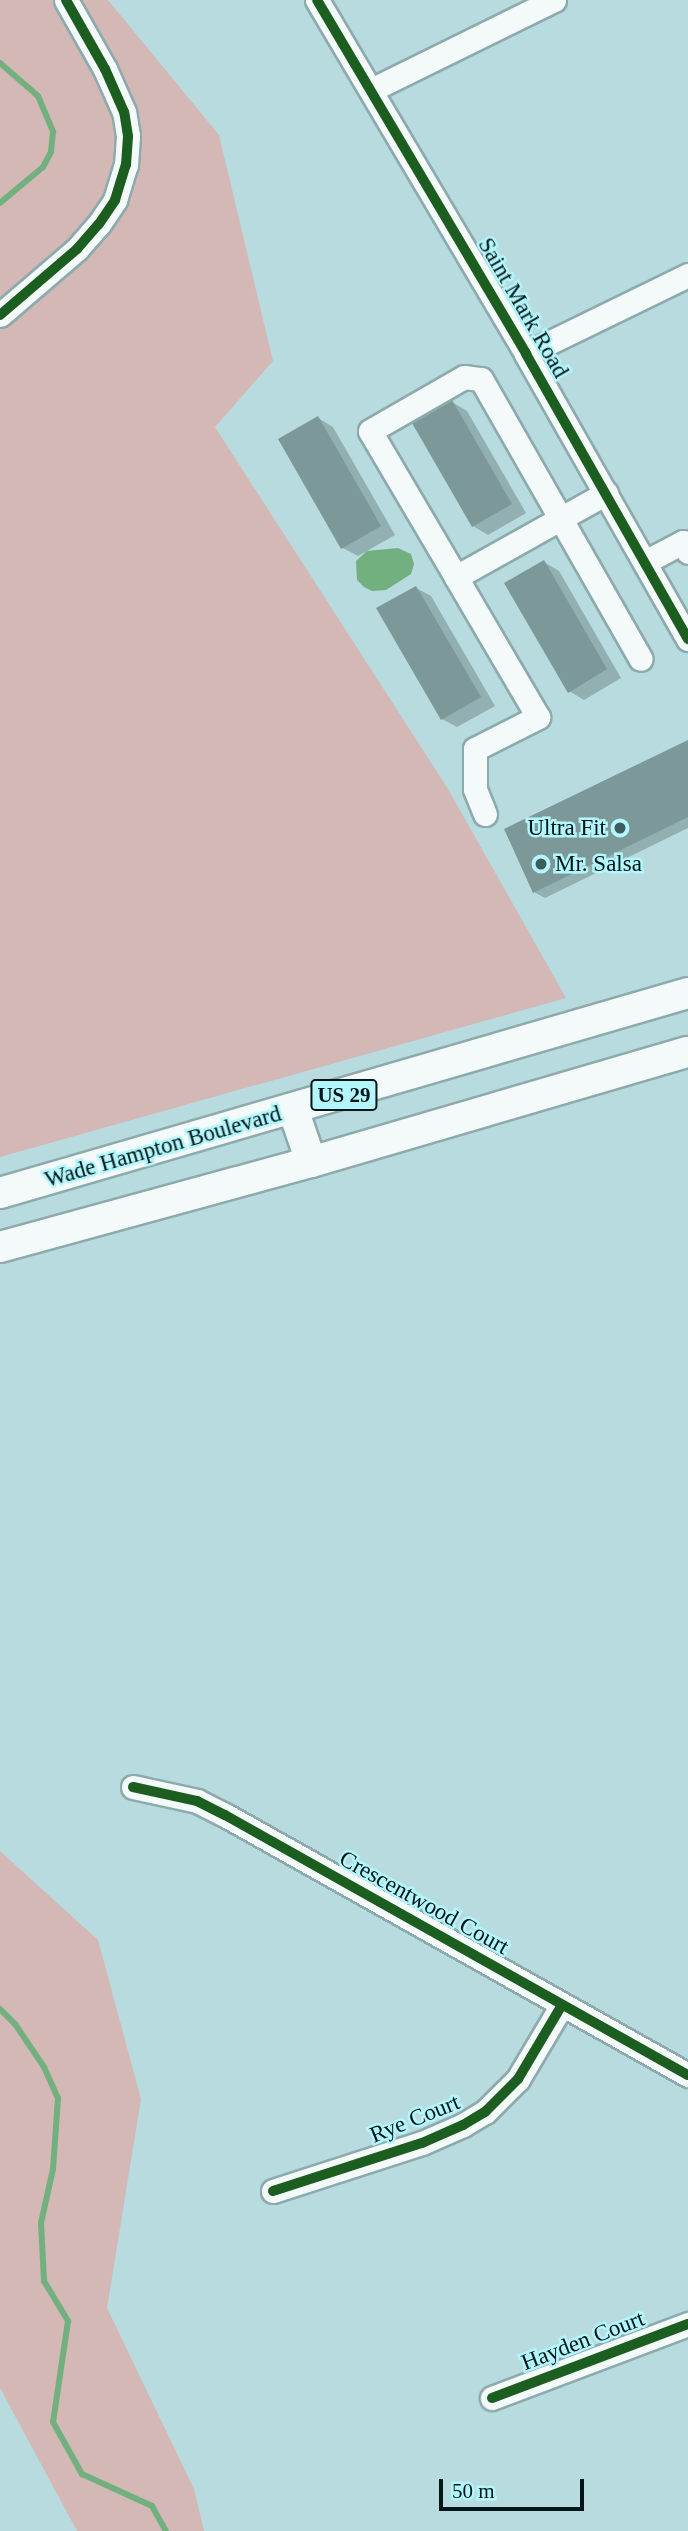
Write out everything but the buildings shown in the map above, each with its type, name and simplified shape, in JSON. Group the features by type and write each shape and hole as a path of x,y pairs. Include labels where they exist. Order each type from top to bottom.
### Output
{"main road":[{"name":"Wade Hampton Boulevard","path":"0,1193 688,993"},
{"name":"US 29","path":"0,1247 311,1162 688,1052"},
{"path":"293,1110 311,1162"}],"street":[{"path":"0,315 77,249 99,224 115,200 126,165 128,136 124,112 105,69 66,0"},
{"name":"Saint Mark Road","path":"317,0 526,354 688,639"},
{"path":"371,90 554,0"},
{"path":"526,354 688,275"},
{"path":"485,814 475,789 475,750 538,717 370,431 464,377 481,379 641,659"},
{"path":"456,577 606,493"},
{"path":"645,562 683,542 688,552"},
{"name":"Crescentwood Court","path":"133,1787 197,1801 225,1815 688,2076"},
{"name":"Rye Court","path":"273,2191 422,2143 485,2112 518,2079 562,2005"},
{"name":"Hayden Court","path":"492,2398 688,2324"}],"shaded area":[{"path":"0,0 108,0 219,135 273,361 215,427 448,789 566,998 0,1157"},
{"path":"398,548 411,554 414,564 411,574 386,590 372,591 357,580 356,561 367,551"},
{"path":"0,1851 98,1940 141,2099 107,2308 194,2489 204,2531 77,2531 0,2388"}],"waterway":[{"path":"0,63 38,96 53,132 51,152 43,167 0,203"},
{"path":"0,2009 15,2024 44,2067 58,2098 53,2169 41,2223 44,2281 68,2321 53,2422 82,2474 152,2506 166,2531"}],"cycle path":[{"path":"0,315 77,249 99,224 115,200 126,165 128,136 124,112 105,69 66,0"},
{"path":"317,0 526,354 688,639"},
{"path":"133,1787 197,1801 225,1815 688,2075"},
{"path":"273,2191 422,2143 485,2112 518,2079 562,2005"},
{"path":"492,2398 688,2324"}],"place":[{"name":"Ultra Fit","path":"620,828"},
{"name":"Mr. Salsa","path":"541,864"}]}
